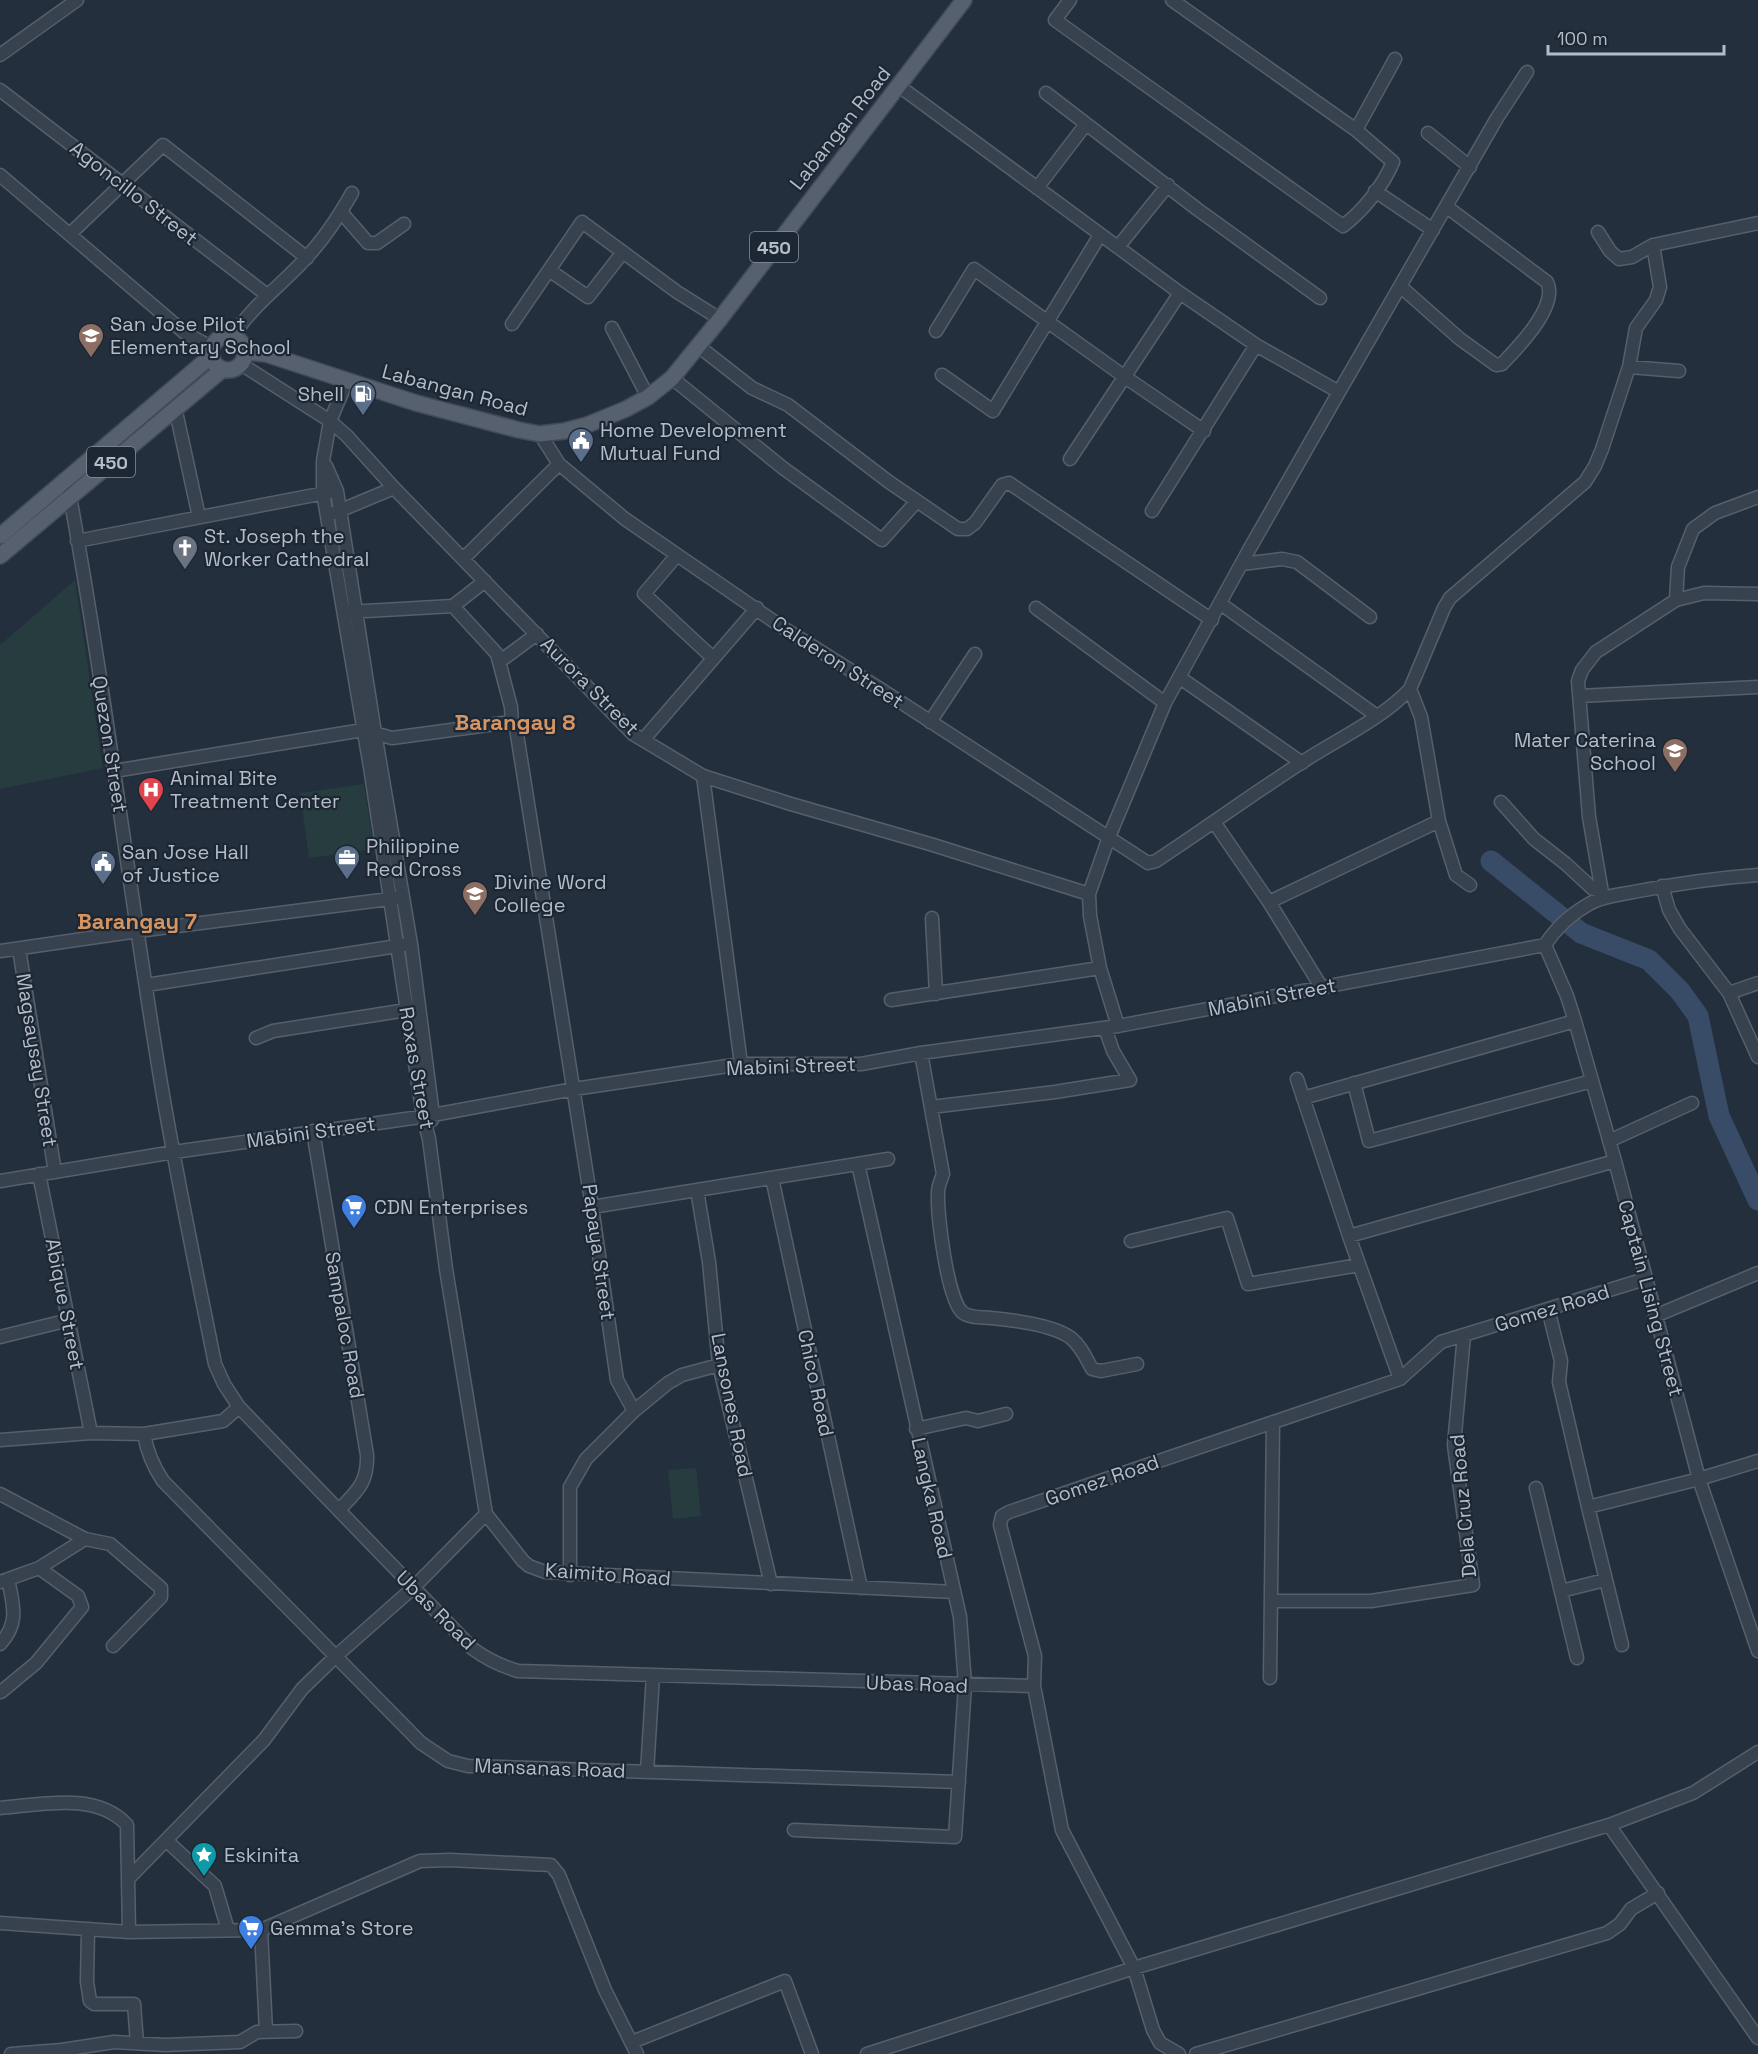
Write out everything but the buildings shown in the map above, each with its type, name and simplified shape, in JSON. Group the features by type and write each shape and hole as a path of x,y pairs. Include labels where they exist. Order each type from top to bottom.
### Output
{"main road":[{"name":"Labangan Road","path":"243,358 266,354 416,403 540,434 587,425 626,410 648,397 672,378 964,0"},
{"path":"233,337 241,343 243,358 231,370 223,369 215,364 210,352 217,339 233,337"},
{"name":"450","path":"0,536 210,352"},
{"name":"450","path":"0,556 223,369"}],"street":[{"path":"0,55 77,0"},
{"path":"1070,0 1055,20 1343,226 1355,217 1388,174 1393,162 1356,130 1172,0"},
{"path":"1356,130 1395,59"},
{"path":"1118,1026 1091,923 1089,894 1109,837 1165,703 1339,392 1497,118 1527,72"},
{"path":"899,86 1180,293 1256,345 1339,392"},
{"name":"Agoncillo Street","path":"0,90 267,295"},
{"path":"1046,93 1320,297"},
{"path":"1037,188 1086,124"},
{"path":"1428,134 1470,167"},
{"path":"70,234 163,145 307,258"},
{"path":"0,175 210,352"},
{"path":"1118,247 1168,185"},
{"path":"1375,191 1433,230"},
{"path":"233,337 240,325 267,295 307,258 352,193"},
{"path":"1400,286 1460,339 1496,365 1502,364 1531,333 1549,298 1550,289 1547,282 1447,207"},
{"path":"341,212 368,243 376,243 404,224"},
{"path":"512,324 582,222 677,292 720,318"},
{"path":"1598,232 1610,251 1619,259 1632,256 1653,245 1758,223"},
{"path":"942,375 993,411 1101,235"},
{"path":"1322,988 1269,902 1214,822 1401,699 1410,689 1450,598 1585,482 1595,466 1629,367 1636,328 1656,300 1660,287 1653,245"},
{"path":"549,270 588,297 623,252"},
{"path":"936,331 974,269 1204,431"},
{"path":"1070,459 1180,293"},
{"path":"612,328 648,397"},
{"path":"697,345 752,388 788,405 889,482 958,529 967,529 975,523 1002,485 1009,483 1212,620"},
{"path":"1152,511 1256,345"},
{"name":"Aurora Street","path":"243,358 330,421 633,734 703,776 1089,894"},
{"path":"1629,367 1679,371"},
{"path":"672,378 783,468 882,540 917,501"},
{"name":"Roxas Street","path":"346,381 330,421 323,461 323,493 350,612"},
{"path":"175,407 199,517"},
{"name":"Calderon Street","path":"540,434 559,464 626,519 677,555 1148,863 1156,861 1214,822"},
{"name":"Roxas Street","path":"323,461 337,491 350,612 369,731 390,899 407,1010 428,1115"},
{"path":"463,559 559,464"},
{"name":"Quezon Street","path":"66,478 105,705 146,985 174,1152"},
{"path":"327,515 394,488"},
{"path":"77,541 337,491"},
{"path":"1676,600 1678,567 1693,529 1715,513 1758,496"},
{"path":"677,555 644,594 713,658"},
{"path":"1242,564 1282,559 1297,562 1370,617"},
{"path":"350,612 453,606 485,581"},
{"path":"1602,894 1589,817 1578,681 1582,669 1596,652 1676,600 1704,593 1758,594"},
{"path":"1221,604 1377,716"},
{"name":"Papaya Street","path":"453,606 494,648 511,707 512,725 518,733 617,1380 634,1411"},
{"path":"1036,608 1165,703"},
{"path":"643,740 757,609"},
{"path":"499,662 537,634"},
{"path":"930,722 975,654"},
{"path":"1179,677 1302,763"},
{"path":"1579,696 1758,687"},
{"path":"1410,689 1421,717 1439,821 1456,875 1470,885"},
{"path":"114,771 369,731 392,738 503,723 512,725"},
{"name":"Roxas Street","path":"369,731 404,897 420,1007 429,1139 446,1269 486,1514"},
{"path":"703,776 741,1064"},
{"path":"1501,802 1534,839 1602,894"},
{"path":"1269,902 1439,821"},
{"path":"1545,945 1554,931 1602,894 1758,875"},
{"path":"1662,886 1669,910 1680,929 1729,993 1758,1057"},
{"path":"0,951 404,897"},
{"path":"932,918 936,994"},
{"path":"146,985 411,944"},
{"name":"Mabini Street","path":"0,1181 741,1064 861,1064 921,1053 1105,1028 1545,945"},
{"name":"Captain Lising Street","path":"1545,945 1575,1021 1615,1161 1699,1479 1758,1651"},
{"name":"Magsaysay Street","path":"19,949 55,1172"},
{"path":"891,1000 1101,968"},
{"path":"1729,993 1758,983"},
{"path":"256,1038 273,1031 420,1007"},
{"path":"1303,1098 1575,1021"},
{"path":"931,1107 1055,1092 1130,1080 1113,1051 1105,1028"},
{"path":"921,1053 943,1174 938,1189 938,1202 944,1260 954,1298 963,1312 1060,1333 1071,1338 1080,1348 1092,1369 1101,1371 1137,1364"},
{"path":"1297,1079 1349,1236 1400,1379"},
{"path":"1354,1083 1369,1141 1592,1081"},
{"path":"1609,1141 1692,1103"},
{"name":"Sampaloc Road","path":"313,1131 367,1455 367,1470 362,1486 339,1510"},
{"name":"Ubas Road","path":"174,1152 215,1364 238,1407 473,1649 490,1662 518,1671 1034,1686"},
{"path":"592,1207 888,1159"},
{"path":"1349,1236 1615,1161"},
{"name":"Langka Road","path":"794,1830 956,1837 965,1685 960,1617 858,1164"},
{"name":"Abique Street","path":"39,1174 91,1433"},
{"name":"Chico Road","path":"772,1178 861,1588"},
{"name":"Lansones Road","path":"697,1190 709,1262 720,1365 771,1584"},
{"path":"1131,1241 1227,1218 1248,1284 1359,1265"},
{"path":"1655,1316 1758,1273"},
{"name":"Gomez Road","path":"1179,2054 1160,2043 1153,2030 1134,1968 1062,1830 1034,1686 1035,1656 1000,1525 1002,1516 1400,1379 1441,1342 1645,1279"},
{"path":"1548,1308 1561,1361 1559,1382 1622,1645"},
{"path":"0,1337 69,1320"},
{"name":"Dela Cruz Road","path":"1272,1601 1371,1601 1473,1585 1454,1444 1464,1335"},
{"path":"570,1575 570,1487 586,1459 634,1411 668,1383 682,1375 720,1365"},
{"path":"0,1440 91,1433 144,1434 223,1421 238,1407"},
{"path":"916,1429 966,1418 978,1421 1006,1414"},
{"path":"1270,1678 1273,1422"},
{"name":"Mansanas Road","path":"144,1434 154,1467 162,1480 421,1743 448,1761 468,1766 959,1782"},
{"path":"1588,1507 1699,1479 1758,1461"},
{"path":"1536,1488 1577,1658"},
{"path":"0,1494 85,1539 110,1544 161,1588 161,1597 113,1646"},
{"path":"128,1879 264,1740 302,1689 413,1588 486,1514"},
{"name":"Kaimito Road","path":"486,1514 529,1566 545,1572 954,1592"},
{"path":"0,1644 11,1630 14,1613 4,1580 39,1568 85,1539"},
{"path":"2,1692 36,1663 82,1607 78,1596 39,1568"},
{"path":"1561,1591 1605,1580"},
{"path":"647,1772 653,1675"},
{"path":"867,2054 1134,1968 1610,1825 1693,1793 1758,1752"},
{"path":"0,1808 62,1803 90,1805 119,1816 127,1824 129,1932"},
{"path":"1610,1825 1758,2038"},
{"path":"167,1841 215,1886 228,1930"},
{"path":"0,1923 129,1932 261,1930 420,1861 450,1860 551,1865 559,1875 605,1990 634,2048 785,1981 812,2054"},
{"path":"1196,2054 1607,1933 1620,1924 1631,1910 1658,1893"},
{"path":"88,1929 87,1982 90,2001 94,2004 134,2004 137,2043"},
{"path":"261,1930 266,2031"},
{"path":"11,2054 62,2050 114,2042 165,2044 240,2042 257,2032 296,2031"}],"green space":[{"path":"75,580 103,768 0,789 0,645"},
{"path":"364,784 374,849 309,858 300,793"},
{"path":"696,1468 701,1516 673,1519 668,1470"}],"waterway":[{"path":"1491,861 1581,933 1649,960 1680,991 1698,1016 1719,1116 1758,1200"}],"place":[{"name":"San Jose Pilot Elementary School","path":"91,359"},
{"name":"Shell","path":"363,417"},
{"name":"Home Development Mutual Fund","path":"581,464"},
{"name":"St. Joseph the Worker Cathedral","path":"185,571"},
{"name":"Mater Caterina School","path":"1675,774"},
{"name":"Animal Bite Treatment Center","path":"151,813"},
{"name":"Philippine Red Cross","path":"347,881"},
{"name":"San Jose Hall of Justice","path":"103,886"},
{"name":"Divine Word College","path":"475,917"},
{"name":"CDN Enterprises","path":"354,1230"},
{"name":"Eskinita","path":"204,1878"},
{"name":"Gemma's Store","path":"251,1951"}],"district":[{"name":"Barangay 8","path":"515,722"},
{"name":"Barangay 7","path":"137,921"}]}
